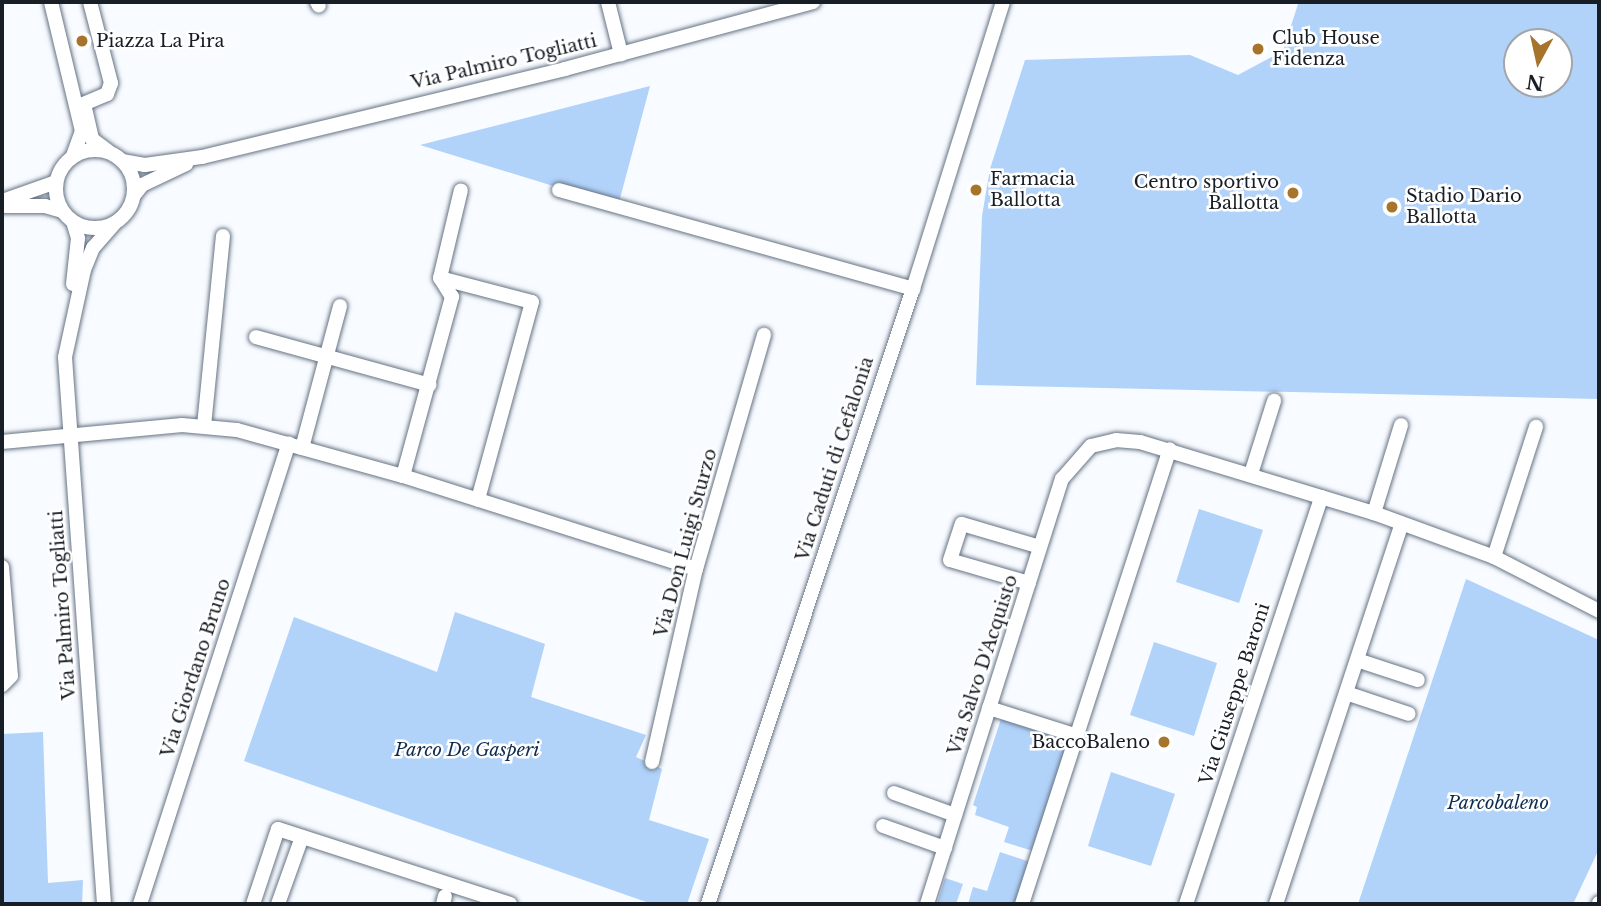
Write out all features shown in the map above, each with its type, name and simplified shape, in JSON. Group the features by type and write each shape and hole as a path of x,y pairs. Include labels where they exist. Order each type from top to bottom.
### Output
{"street":[{"path":"2,201 56,182 73,156 82,131 51,2"},
{"path":"90,2 111,83 107,94 84,104 92,139 117,157 132,176 134,195"},
{"path":"608,2 621,54"},
{"name":"Via Palmiro Togliatti","path":"73,156 99,150 145,165 202,157 621,54 813,2"},
{"name":"Via Caduti di Cefalonia","path":"712,903 999,27 1003,2"},
{"name":"Via Caduti di Cefalonia","path":"999,27 1013,2"},
{"name":"Via Palmiro Togliatti","path":"73,303 93,248 142,185 202,157"},
{"path":"56,182 62,211"},
{"path":"404,477 452,298 440,278 461,190"},
{"path":"559,190 913,289"},
{"path":"2,206 45,206 62,211 73,222 93,229 114,224"},
{"name":"Via Palmiro Togliatti","path":"73,222 78,238 65,357 104,904"},
{"path":"204,426 223,236"},
{"path":"440,278 532,302 478,500"},
{"name":"Via Giordano Bruno","path":"140,904 327,356 340,306"},
{"name":"Via Don Luigi Sturzo","path":"652,762 696,569 764,335"},
{"path":"256,337 430,385"},
{"path":"1251,474 1274,401"},
{"path":"1374,513 1401,425"},
{"path":"2,443 204,426 295,446 404,477 696,569"},
{"path":"1494,557 1536,427"},
{"name":"Via Salvo D'Acquisto","path":"927,904 1062,479 1091,446 1116,440 1170,449"},
{"path":"1022,904 1170,449 1374,513 1494,557 1599,611"},
{"name":"Via Giuseppe Baroni","path":"1186,904 1321,496"},
{"path":"1276,904 1402,523"},
{"path":"1029,583 950,559 962,524 1040,547"},
{"path":"2,567 11,676 2,685"},
{"path":"1357,660 1419,680"},
{"path":"1346,693 1409,714"},
{"path":"989,708 1077,736"},
{"path":"894,793 955,815"},
{"path":"883,826 945,848"},
{"path":"253,904 278,829 510,904"},
{"path":"278,904 302,837"}],"green space":[{"name":"Centro sportivo Ballotta","path":"1303,2 1599,2 1599,399 976,385 982,216 990,169 1025,60 1190,55 1238,75 1283,51 1298,4"},
{"path":"650,86 618,206 420,145"},
{"path":"1199,509 1263,530 1239,603 1176,582"},
{"name":"Parcobaleno","path":"1466,579 1599,640 1599,849 1573,904 1358,904"},
{"name":"Parco De Gasperi","path":"455,612 545,644 531,697 646,735 636,757 662,769 649,820 709,839 687,904 652,904 244,761 294,617 437,672"},
{"path":"1154,642 1217,663 1194,736 1130,715"},
{"path":"1001,719 1056,737 1053,746 1065,750 1033,851 1004,842 1009,827 975,815 977,807 973,805"},
{"path":"43,732 48,883 83,880 82,904 2,904 2,734"},
{"path":"1111,772 1175,794 1151,866 1088,846"},
{"path":"1000,852 1030,862 1016,904 968,904 973,887 987,891"},
{"path":"945,878 963,884 956,904 937,904"}],"place":[{"name":"Piazza La Pira","path":"82,41"},
{"name":"Club House Fidenza","path":"1258,49"},
{"name":"Farmacia Ballotta","path":"976,190"},
{"name":"Centro sportivo Ballotta","path":"1293,193"},
{"name":"Stadio Dario Ballotta","path":"1392,207"},
{"name":"BaccoBaleno","path":"1164,742"}]}
